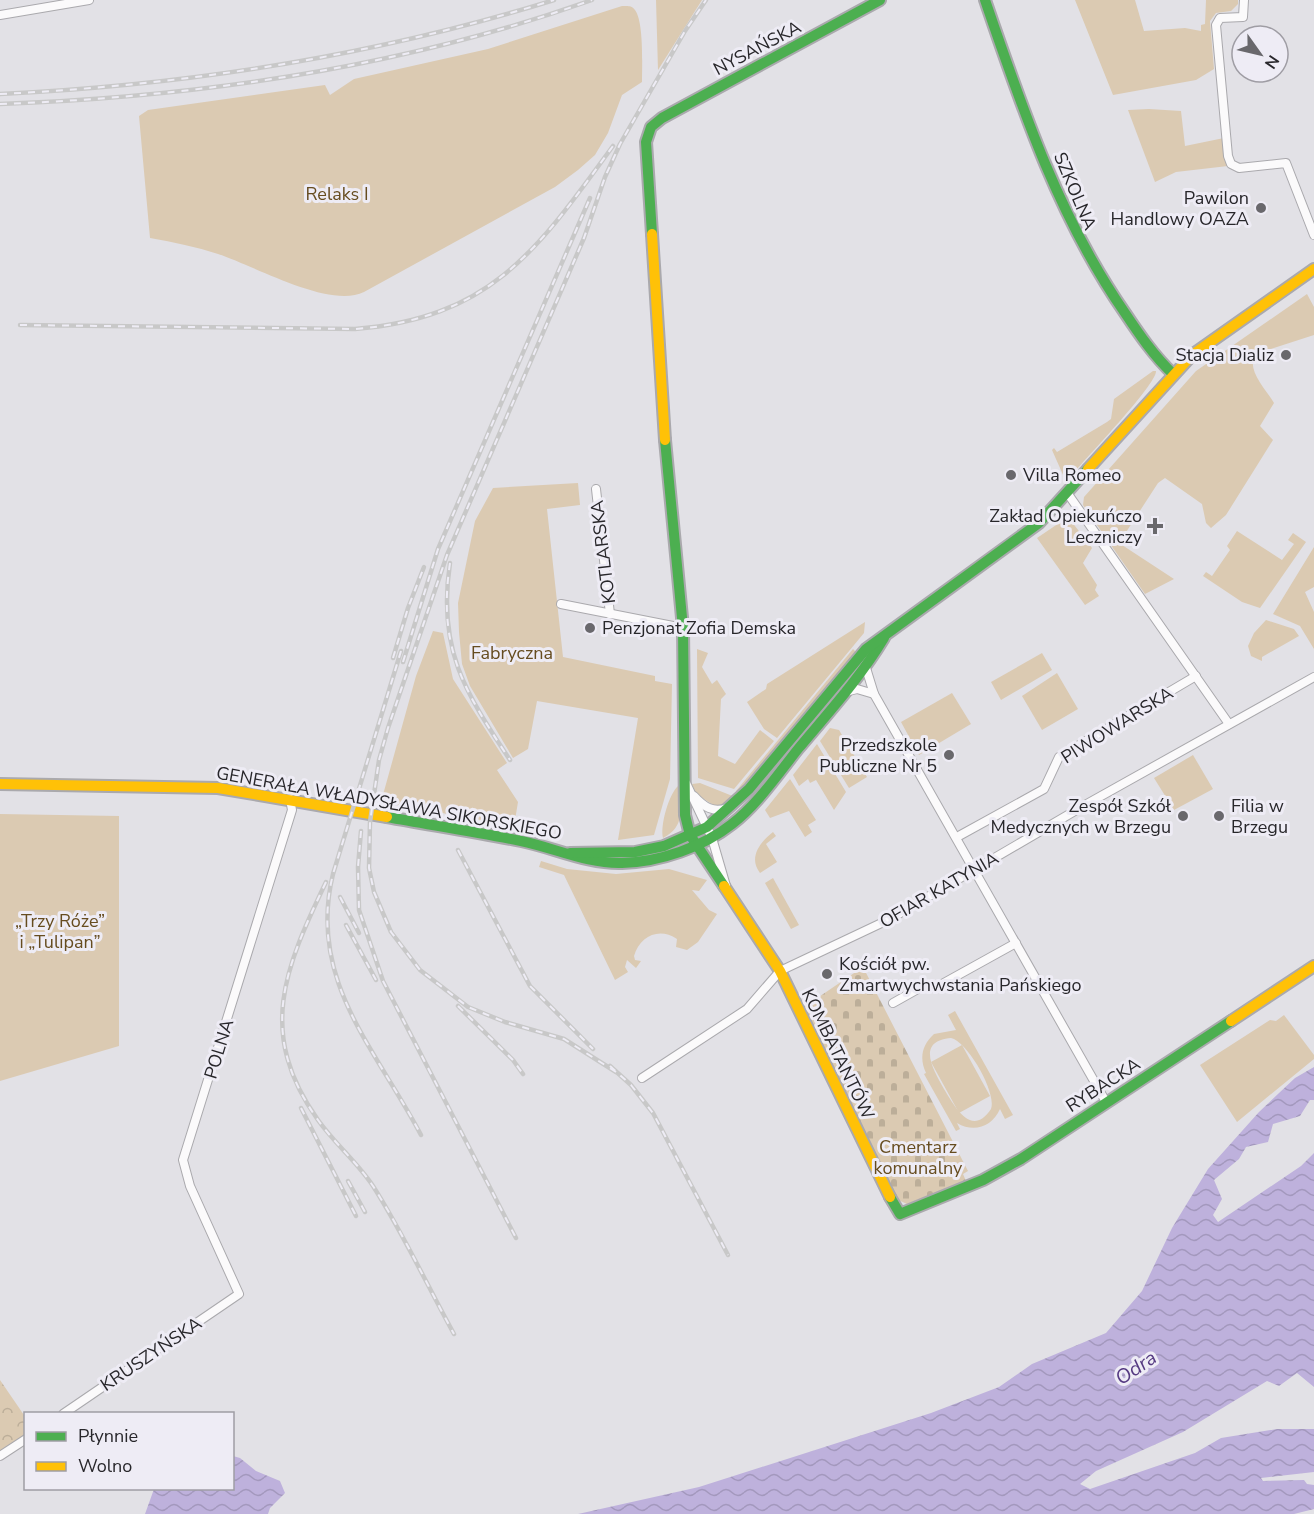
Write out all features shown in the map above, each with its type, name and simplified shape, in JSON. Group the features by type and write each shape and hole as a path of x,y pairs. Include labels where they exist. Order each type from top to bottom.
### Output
{"street":[{"path":"0,15 90,0"},
{"name":"NYSAŃSKA","path":"683,628 674,548 651,245 646,142 651,127 662,118 880,0"},
{"name":"SZKOLNA","path":"985,0 1047,168 1078,241 1125,315 1173,374"},
{"path":"1244,0 1243,17 1220,18 1216,25 1228,156 1231,164 1239,168 1286,163 1314,235"},
{"path":"884,638 920,608 1034,528 1068,494 1173,374 1209,340 1314,269"},
{"name":"KOTLARSKA","path":"596,489 610,614"},
{"path":"1068,494 1228,724"},
{"path":"561,604 683,628 688,787 684,797 685,820 690,835"},
{"name":"GENERAŁA WŁADYSŁAWA SIKORSKIEGO","path":"575,852 584,860 623,863 666,856 696,846 734,823 866,668 884,638"},
{"name":"GENERAŁA WŁADYSŁAWA SIKORSKIEGO","path":"0,784 218,788 290,799 575,852 635,852 664,846 690,835 707,827 735,805 856,659 866,649 884,638"},
{"path":"866,668 874,694 1106,1102"},
{"name":"PIWOWARSKA","path":"957,837 1044,789 1059,757 1196,676"},
{"name":"OFIAR KATYNIA","path":"780,971 890,919 1228,724 1314,677"},
{"path":"845,692 863,689 874,694"},
{"path":"688,787 702,805 711,810 721,810 735,805"},
{"path":"688,787 712,838 727,887"},
{"name":"POLNA","path":"239,1294 190,1186 183,1160 292,810 290,799"},
{"name":"KOMBATANTÓW","path":"690,835 727,887 780,971 892,1202 900,1214"},
{"path":"893,1003 925,986 933,988 942,984 1016,943"},
{"name":"RYBACKA","path":"900,1214 1004,1169 1314,966"},
{"path":"642,1078 747,1009 780,971"},
{"name":"KRUSZYŃSKA","path":"64,1412 239,1294"},
{"path":"0,1456 24,1440"}],"green space":[{"path":"656,0 702,0 658,70"},
{"path":"1075,0 1135,0 1144,31 1185,28 1201,31 1201,25 1205,24 1206,0 1238,0 1238,4 1231,11 1216,13 1210,21 1214,69 1196,80 1113,95"},
{"name":"Relaks I","path":"622,6 632,7 638,16 642,44 642,82 622,95 608,133 595,155 555,187 364,292 349,296 312,291 218,254 150,238 139,116 148,110 325,85 330,95 354,79 488,49"},
{"path":"1128,110 1181,111 1185,146 1224,138 1228,166 1176,172 1155,182"},
{"path":"1307,294 1314,307 1314,335 1255,354 1253,367 1255,373 1274,403 1260,426 1273,440 1226,515 1211,528 1206,523 1202,504 1165,478 1158,483 1119,543 1174,579 1145,594 1083,505 1084,497 1196,371"},
{"path":"1156,371 1153,379 1133,405 1072,475 1064,477 1052,450 1054,448 1057,452 1111,419 1114,399"},
{"name":"Fabryczna","path":"578,483 580,505 547,509 563,657 655,676 655,681 672,684 670,779 654,835 618,840 638,718 537,701 528,749 513,758 470,686 462,664 458,603 475,521 493,488"},
{"path":"1068,517 1092,548 1083,563 1097,585 1095,590 1099,596 1085,605 1037,538"},
{"path":"1237,531 1282,560 1294,544 1288,540 1293,533 1306,542 1260,608 1242,602 1203,576 1206,572 1212,576 1230,550 1227,546"},
{"path":"1314,547 1314,587 1305,592 1314,612 1314,649 1300,626 1273,614"},
{"path":"1266,620 1294,629 1299,636 1262,657 1262,661 1251,656 1248,646 1254,633"},
{"path":"865,622 864,633 777,738 764,729 747,702 766,689 767,684"},
{"path":"433,631 443,633 453,679 507,763 497,770 518,802 514,826 381,802 416,676"},
{"path":"697,649 708,653 702,667 712,684 717,680 726,694 721,699 718,756 735,764 760,730 774,741 734,789 698,778"},
{"path":"853,649 856,652 739,795 736,791"},
{"path":"1042,653 1052,670 1001,700 991,682"},
{"path":"1057,673 1078,709 1042,730 1022,696"},
{"path":"952,693 971,724 919,755 901,722"},
{"path":"830,728 839,730 867,777 849,788 820,741"},
{"path":"817,744 846,792 834,810 816,780 810,783 808,779 799,786 793,775"},
{"path":"1193,755 1213,789 1174,810 1154,778"},
{"path":"790,779 816,820 808,825 812,832 805,837 789,811 770,818 765,810"},
{"path":"700,783 735,797 729,802 715,806 696,794 692,784"},
{"path":"678,786 681,809 679,822 663,838 666,810"},
{"name":"„Trzy Róże” i „Tulipan”","path":"0,814 119,816 119,1046 0,1081"},
{"path":"773,832 776,836 766,844 777,862 760,873 755,856 760,845"},
{"path":"541,861 567,869 616,874 669,869 707,880 699,891 692,890 709,910 717,914 698,942 687,950 676,947 677,939 670,935 657,934 645,939 634,956 635,960 641,961 636,968 627,960 625,967 628,972 615,980 564,875 539,867"},
{"path":"773,878 799,925 791,929 765,883"},
{"name":"Cmentarz komunalny","path":"863,967 968,1171 963,1174 966,1181 907,1204 896,1199 804,1007"},
{"path":"955,1011 1013,1115 1005,1119 1000,1109 992,1120 982,1127 970,1128 957,1123 960,1129 956,1131 924,1074 926,1073 922,1057 924,1047 934,1034 956,1030 948,1015","holes":["951,1038 973,1058 990,1092 991,1109 977,1121 970,1120 958,1110 940,1082 930,1058 933,1045 940,1040"]},
{"path":"1284,1015 1314,1055 1314,1059 1237,1122 1200,1065 1270,1020 1276,1021"},
{"path":"962,1045 990,1096 959,1113 931,1062"},
{"path":"0,1380 24,1415 24,1436 0,1452"}],"water":[{"name":"Odra","path":"1314,1067 1314,1100 1310,1100 1300,1116 1273,1124 1268,1142 1246,1147 1239,1159 1214,1180 1222,1199 1213,1215 1218,1222 1301,1166 1314,1153 1314,1387 1297,1373 1279,1386 1267,1381 1183,1432 1096,1471 1080,1484 1090,1489 1195,1453 1221,1438 1277,1429 1314,1429 1314,1472 1261,1478 1263,1481 1304,1480 1307,1484 1314,1485 1314,1509 1294,1514 578,1514 699,1487 931,1413 999,1387 1032,1364 1106,1333 1142,1291 1172,1228 1208,1169 1259,1112 1295,1078"},
{"path":"234,1456 240,1458 256,1471 280,1481 285,1493 270,1508 268,1514 145,1514 154,1490 234,1490"}],"railway":[{"path":"0,94 141,83 280,65 418,37 554,0"},
{"path":"0,104 75,100 225,86 375,61 448,44 592,0"},
{"path":"616,1072 564,1039 505,1022 468,1007 420,970 391,932 374,892 369,868 370,822 379,760 388,728 447,555 584,238 605,177 620,144 685,31 706,0"},
{"path":"20,325 355,329 402,322 443,310 477,293 507,272 535,246 613,146"},
{"path":"403,662 438,549 590,198"},
{"path":"450,563 447,593 448,620 451,645 458,668 480,713 510,760"},
{"path":"393,658 408,608 424,567"},
{"path":"401,651 333,874 327,912 329,947 350,1012 421,1135"},
{"path":"361,831 358,867 359,910 383,981 516,1238"},
{"path":"458,850 530,986 593,1049"},
{"path":"326,882 311,913 289,972 283,1001 282,1029 287,1058 299,1088 318,1120 367,1177 384,1204 454,1334"},
{"path":"340,897 359,933"},
{"path":"346,925 376,980"},
{"path":"458,1006 513,1060 523,1074"},
{"path":"610,1066 631,1085 653,1113 728,1255"},
{"path":"301,1108 356,1216"},
{"path":"348,1181 365,1212"}],"traffic: fast":[{"path":"652,234 646,142 651,127 662,118 880,0"},
{"path":"985,0 1028,121 1061,201 1080,239 1136,329 1173,374"},
{"path":"665,440 683,628 685,815 690,835 724,886"},
{"path":"570,853 635,852 664,846 707,827 749,789 866,649 1039,523 1088,469"},
{"path":"387,817 521,841 609,863 651,860 680,852 721,832 750,808 832,709 884,638"},
{"path":"890,1197 900,1214 983,1180 1021,1159 1231,1021"}],"traffic: slow":[{"path":"652,234 665,440"},
{"path":"1088,469 1192,355 1314,269"},
{"path":"0,784 218,788 387,817"},
{"path":"724,886 780,971 890,1197"},
{"path":"1231,1021 1314,966"}],"place":[{"name":"Pawilon Handlowy OAZA","path":"1261,208"},
{"name":"Stacja Dializ","path":"1286,355"},
{"name":"Villa Romeo","path":"1011,475"},
{"name":"Zakład Opiekuńczo Leczniczy","path":"1155,526"},
{"name":"Penzjonat Zofia Demska","path":"590,628"},
{"name":"Przedszkole Publiczne Nr 5","path":"949,755"},
{"name":"Zespół Szkół Medycznych w Brzegu","path":"1183,816"},
{"name":"Filia w Brzegu","path":"1219,816"},
{"name":"Kościół pw. Zmartwychwstania Pańskiego","path":"827,974"}]}
